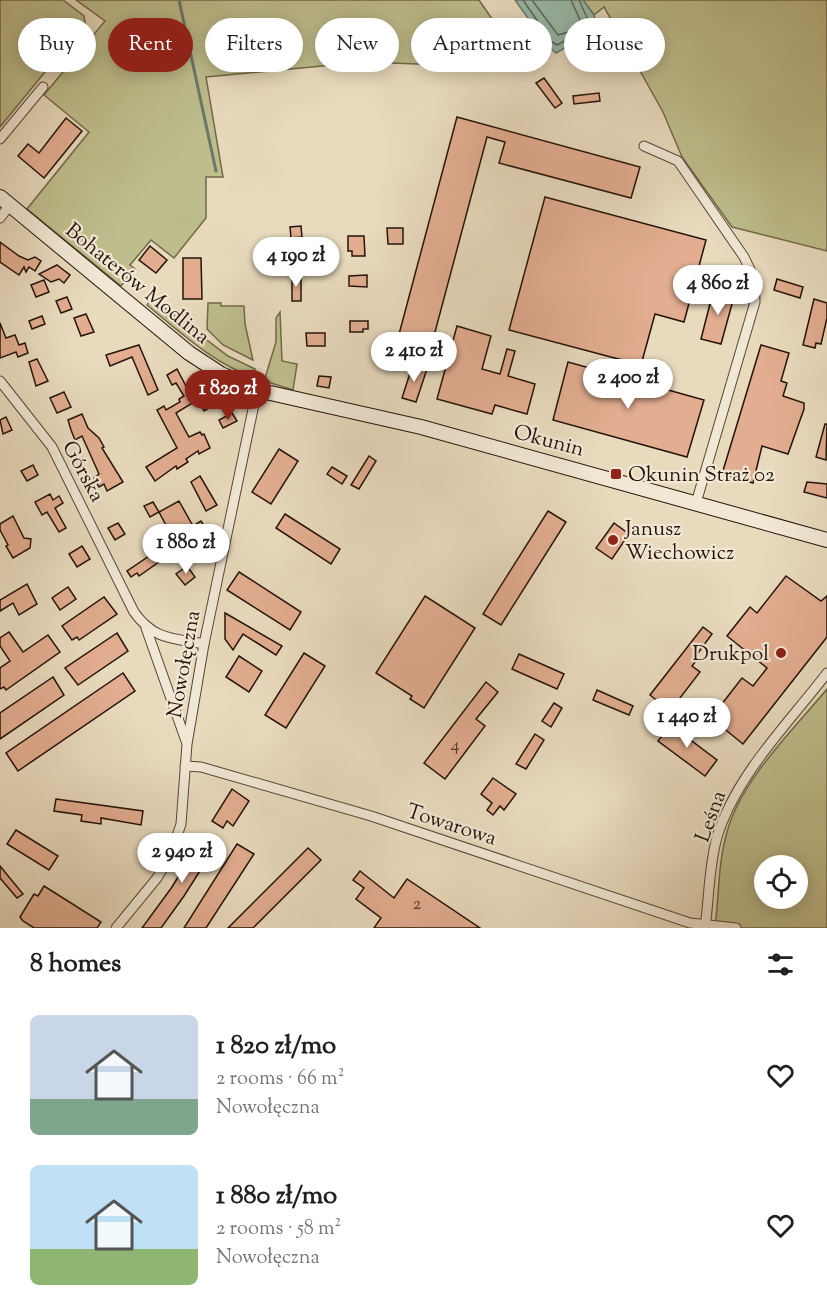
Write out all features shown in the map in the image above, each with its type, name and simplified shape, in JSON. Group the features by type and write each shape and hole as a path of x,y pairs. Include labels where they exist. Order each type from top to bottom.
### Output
{"main road":[{"name":"Bohaterów Modlina","path":"5,201 189,353 221,374 257,390"},
{"name":"Okunin","path":"257,390 421,427 827,540"}],"street":[{"path":"0,139 43,87"},
{"path":"644,146 678,161 744,257 754,278 755,302 696,503"},
{"path":"0,218 5,201"},
{"name":"Górska","path":"0,381 52,447 134,612 146,628 187,744"},
{"name":"Nowołęczna","path":"116,928 143,897 170,856 181,824 187,744 204,644 257,390"},
{"path":"146,628 165,637 204,644"},
{"name":"Leśna","path":"706,926 717,838 731,802 750,772 827,673"},
{"name":"Towarowa","path":"185,766 201,767 371,816 690,923 736,928"}],"shaded area":[{"path":"0,0 63,0 84,18 18,18 18,72 45,72 0,127"},
{"path":"76,0 479,0 491,18 411,18 411,64 399,63 399,18 315,18 315,67 303,68 303,18 205,18 205,72 259,72 206,77 223,177 206,177 206,218 174,258 151,240 130,265 135,269 121,286 27,209 89,132 44,95 63,72 96,72 96,32 105,21"},
{"path":"583,0 827,0 827,251 732,227 682,157 663,112 641,72 665,72 665,18 610,18 604,7 594,15"},
{"path":"152,298 228,356 255,369 255,378 211,356 185,336 147,305"},
{"path":"208,303 221,303 221,306 244,306 245,324 253,360 223,345 207,329"},
{"path":"280,312 282,361 297,364 293,390 271,383 265,378 276,342 276,318"},
{"path":"827,689 827,928 715,928 722,855 727,832 744,793 784,739"}],"water":[{"path":"515,0 583,0 595,18 564,18 564,48 556,53 552,50 552,18 528,18"}],"building":[{"path":"544,78 562,103 555,108 536,83"},
{"path":"599,93 600,101 574,104 573,96"},
{"path":"457,117 640,167 631,198 499,163 505,142 487,137 431,347 398,338"},
{"path":"66,118 82,131 44,178 18,156 28,144 39,153"},
{"path":"545,197 706,240 684,322 655,314 641,365 509,330"},
{"path":"301,226 302,237 291,238 290,227"},
{"path":"387,228 403,228 403,244 388,244"},
{"path":"348,236 364,236 365,256 352,256 352,251 348,251"},
{"path":"0,242 19,256 28,260 35,257 41,261 35,271 29,267 26,272 24,267 19,275 0,262"},
{"path":"150,246 167,260 156,273 139,260"},
{"path":"183,258 201,258 202,299 183,299"},
{"path":"57,265 70,275 64,283 59,279 51,282 39,274"},
{"path":"367,275 367,287 349,286 349,276"},
{"path":"292,276 301,276 301,301 292,301"},
{"path":"777,279 803,287 800,298 774,290"},
{"path":"44,280 49,292 36,297 31,285"},
{"path":"714,288 735,293 721,344 701,339"},
{"path":"67,297 72,309 61,313 56,301"},
{"path":"814,299 827,303 827,318 821,344 816,343 815,348 803,345"},
{"path":"86,314 94,332 81,336 74,318"},
{"path":"42,316 45,324 32,329 29,321"},
{"path":"350,321 368,321 368,329 363,329 363,332 350,332"},
{"path":"0,323 6,338 15,335 19,345 25,343 28,353 18,357 16,352 0,358"},
{"path":"457,326 491,336 482,369 500,374 507,349 515,351 508,376 535,384 527,414 495,405 492,414 437,399"},
{"path":"306,333 325,333 325,346 307,346"},
{"path":"139,345 158,390 148,395 132,357 110,366 106,355"},
{"path":"761,345 789,353 781,381 787,383 783,396 804,403 804,409 788,454 762,446 753,483 722,474"},
{"path":"37,359 48,381 36,386 29,362"},
{"path":"568,362 704,400 687,457 553,420"},
{"path":"413,364 427,369 416,402 402,398"},
{"path":"177,369 187,388 191,386 199,399 176,413 189,437 200,432 204,434 210,448 199,454 198,451 186,459 188,462 177,469 176,466 155,481 146,467 177,448 157,410 164,406 166,410 180,402 179,399 184,396 176,383 172,385 167,375"},
{"path":"319,376 331,377 329,388 317,386"},
{"path":"64,392 71,407 57,413 50,398"},
{"path":"211,394 216,404 204,411 199,401"},
{"path":"232,413 237,421 223,428 219,420"},
{"path":"82,414 88,428 99,438 104,447 102,448 123,482 107,491 104,484 99,487 94,478 99,474 82,436 75,440 71,430 68,420"},
{"path":"6,417 12,430 3,434 0,420"},
{"path":"825,424 827,424 826,460 816,457"},
{"path":"279,449 298,461 271,504 252,492"},
{"path":"369,456 376,461 359,489 351,485"},
{"path":"33,465 38,475 27,481 21,471"},
{"path":"332,467 347,476 342,484 327,474"},
{"path":"200,476 217,505 206,511 191,482"},
{"path":"807,482 827,484 827,498 804,492"},
{"path":"50,494 53,500 59,496 63,503 55,508 66,528 59,532 47,512 42,515 35,502"},
{"path":"179,501 193,526 201,521 210,535 201,541 196,532 176,544 159,512"},
{"path":"153,502 159,512 150,517 144,506"},
{"path":"548,511 566,522 501,625 483,614"},
{"path":"285,514 340,549 331,564 276,528"},
{"path":"13,516 24,538 31,539 30,548 13,558 6,546 8,545 0,530 0,524"},
{"path":"118,523 125,534 115,540 108,528"},
{"name":"Janusz Wiechowicz","path":"614,523 629,534 612,559 596,548"},
{"path":"170,542 176,550 139,576 137,573 131,577 127,571"},
{"path":"82,546 90,559 77,567 69,554"},
{"path":"187,566 195,577 185,585 176,574"},
{"path":"239,572 301,612 290,630 227,590"},
{"name":"Drukpol","path":"786,576 821,601 827,596 827,637 743,744 711,718 742,678 753,686 767,668 727,636 750,607 757,613"},
{"path":"27,584 37,604 19,615 13,603 0,611 0,600"},
{"path":"68,587 76,599 60,610 52,598"},
{"path":"425,596 475,628 424,708 410,699 412,696 376,673"},
{"path":"104,597 117,614 79,640 77,637 72,640 62,626"},
{"path":"225,613 282,646 276,655 243,634 233,650 225,639"},
{"path":"703,627 712,634 693,660 695,662 692,666 700,672 670,711 650,695"},
{"path":"9,632 23,652 48,635 60,652 6,690 4,687 0,689 0,668 10,661 0,646 0,638"},
{"path":"117,633 128,651 78,685 65,668"},
{"path":"304,653 325,666 286,728 265,715"},
{"path":"519,654 564,674 557,689 512,669"},
{"path":"239,656 262,671 249,692 226,677"},
{"path":"123,673 135,691 18,771 6,753"},
{"path":"53,677 64,695 0,739 0,713"},
{"path":"486,682 498,692 476,719 485,726 445,779 424,763"},
{"path":"597,690 633,706 629,715 593,700"},
{"path":"554,703 562,708 551,727 542,721"},
{"path":"674,720 684,727 680,732 717,760 705,776 658,741"},
{"path":"535,734 544,740 526,769 516,764"},
{"path":"493,778 516,794 504,810 500,806 493,815 487,810 492,803 481,794"},
{"path":"232,789 249,801 233,826 227,821 223,828 212,821"},
{"path":"56,799 143,811 141,825 101,818 101,824 81,821 82,815 54,811"},
{"path":"16,830 58,856 49,870 7,844"},
{"path":"203,836 217,844 184,896 161,928 142,928 172,887"},
{"path":"237,844 254,854 206,928 184,928"},
{"path":"308,848 321,860 253,928 228,928"},
{"path":"0,866 23,894 17,898 0,878"},
{"path":"360,871 394,898 407,879 480,928 374,928 381,918 356,899 364,888 353,880"},
{"path":"44,886 101,922 97,928 34,928 23,921 20,917 34,894 38,896"}],"waterway":[{"path":"179,0 216,171"}],"place":[{"name":"Okunin Straż 02","path":"616,474"},
{"name":"Janusz Wiechowicz","path":"613,540"},
{"name":"Drukpol","path":"781,653"}]}
